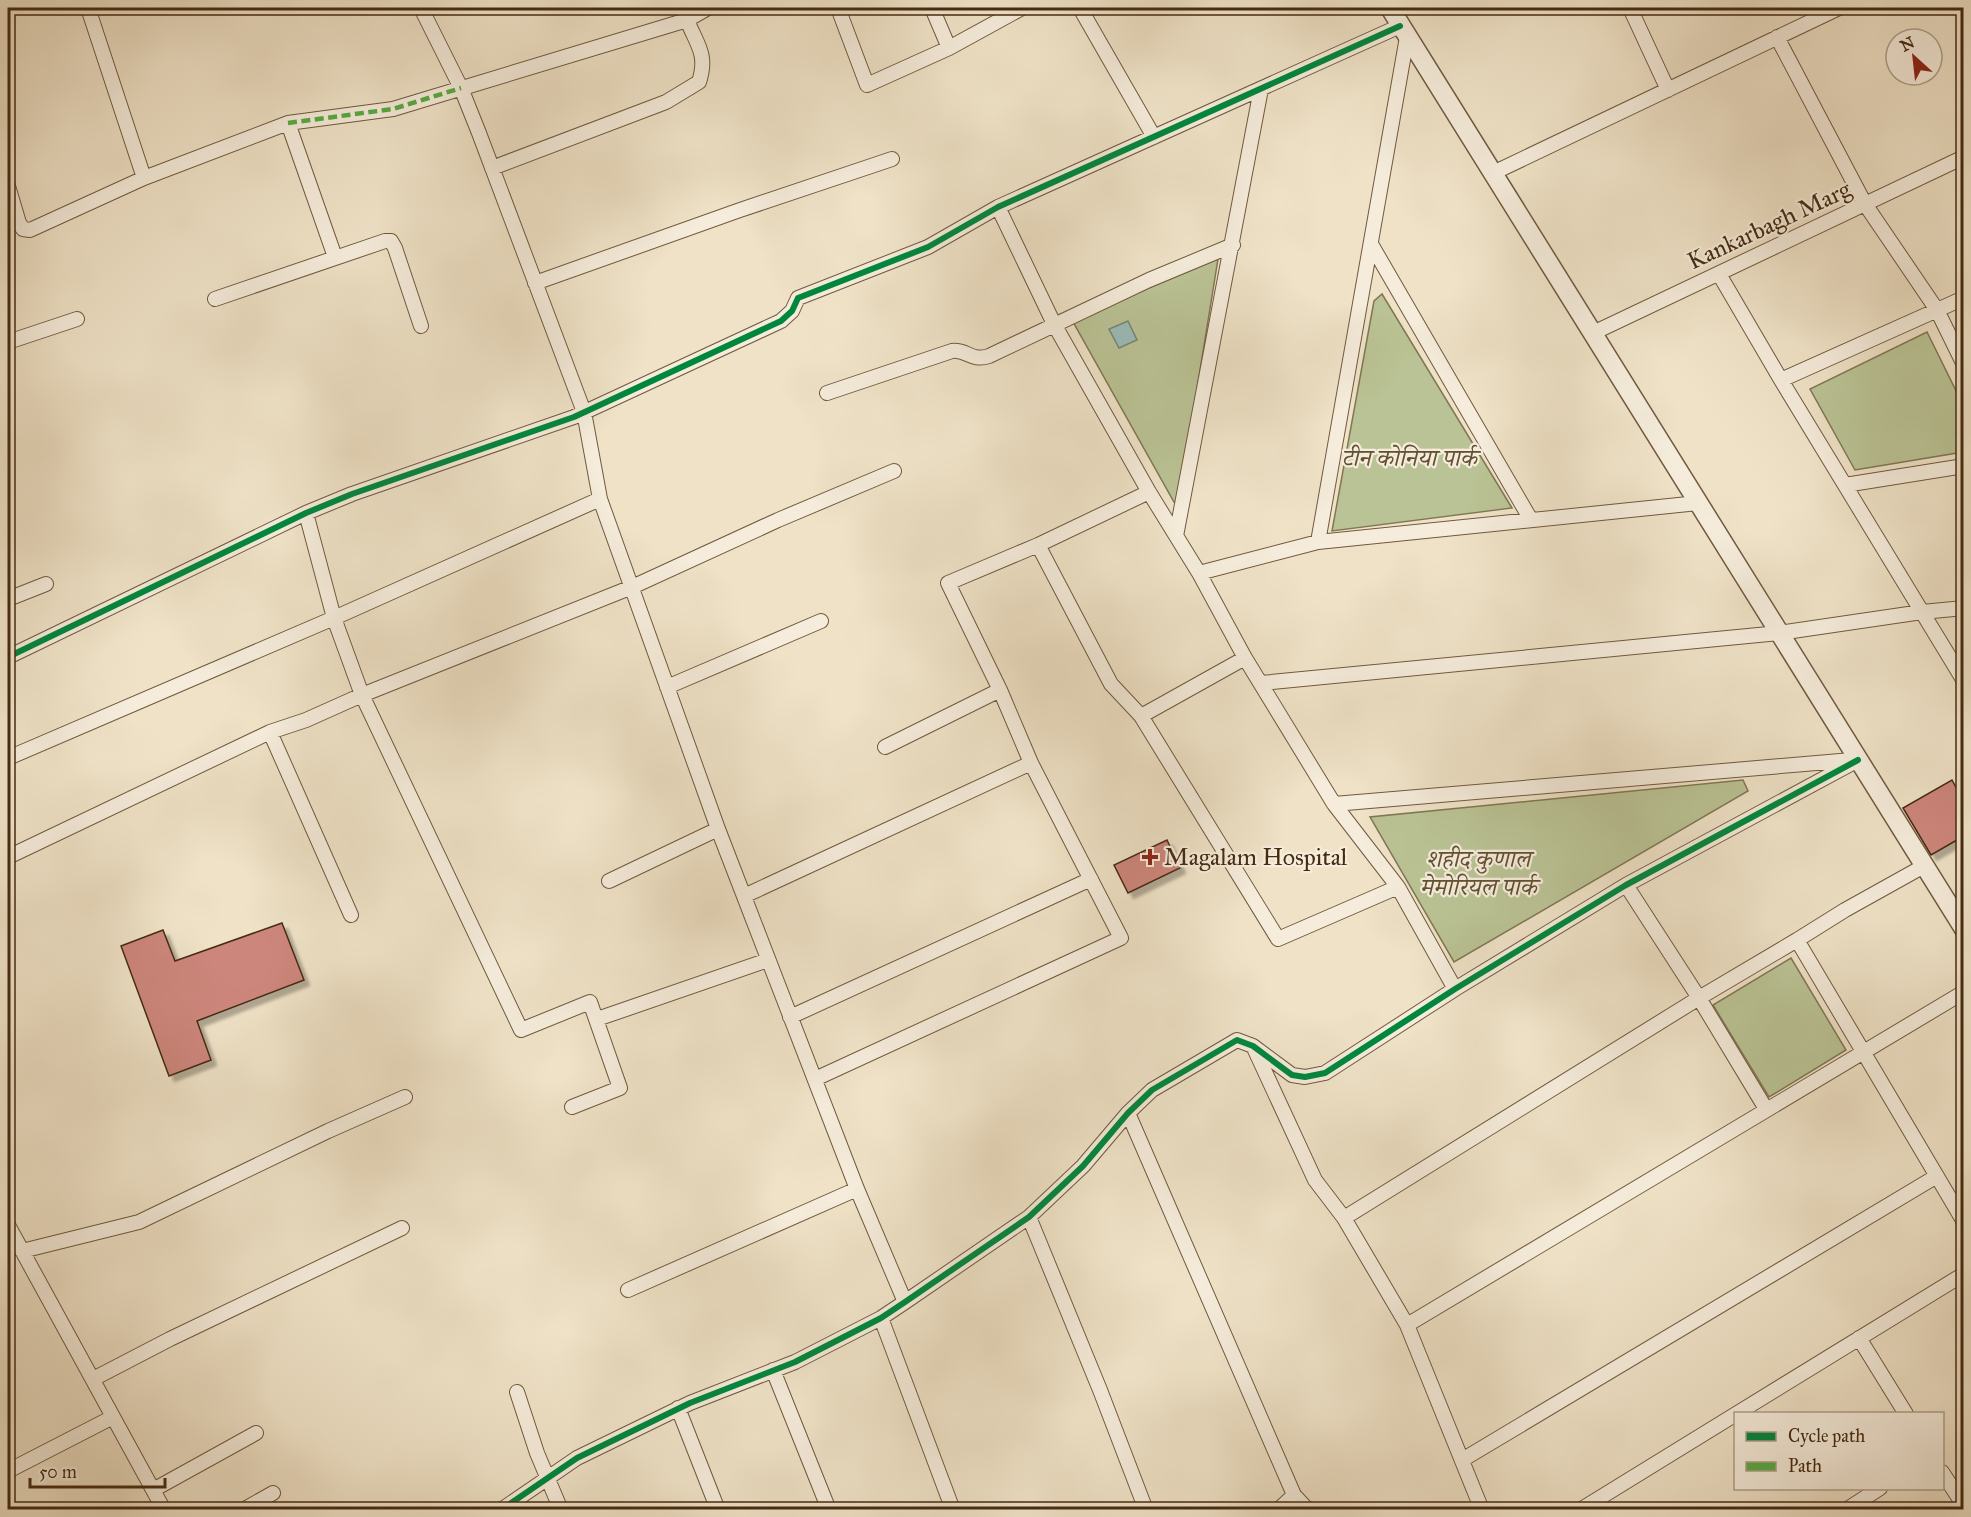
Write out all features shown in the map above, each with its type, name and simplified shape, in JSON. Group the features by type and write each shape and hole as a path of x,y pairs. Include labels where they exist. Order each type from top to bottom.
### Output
{"street":[{"path":"88,8 144,178"},
{"path":"421,8 461,88 536,283 584,412 600,499 718,829 857,1190 905,1302"},
{"path":"8,186 19,223 23,229 30,230 144,178 288,123 393,109 687,20 708,8"},
{"path":"838,8 867,85 949,48 1022,8"},
{"path":"932,8 949,48"},
{"path":"1080,8 1154,137"},
{"path":"1390,8 1964,929"},
{"path":"1630,8 1668,90"},
{"path":"1493,173 1837,8"},
{"path":"492,168 666,102 699,82 704,55 687,20"},
{"path":"8,657 306,513 352,494 584,412 781,321 792,311 798,298 928,247 998,207 1261,89 1404,31"},
{"path":"1318,542 1371,244 1404,31"},
{"path":"1777,37 1865,204 1937,310 1964,365"},
{"path":"1176,536 1261,89"},
{"path":"288,123 335,257"},
{"name":"Kankarbagh Marg","path":"1593,333 1964,157"},
{"path":"536,283 740,210 892,159"},
{"path":"998,207 1054,324 1149,492 1199,573 1245,658 1334,804 1398,887 1455,989"},
{"path":"215,299 335,257 391,241 421,326"},
{"path":"1371,244 1531,520"},
{"path":"827,393 952,351 959,350 980,359 1149,280 1233,245"},
{"path":"1719,274 1964,681"},
{"path":"1781,380 1964,298"},
{"path":"8,342 77,319"},
{"path":"1845,485 1964,466"},
{"path":"8,857 270,732 306,720 362,695 632,587 778,520 894,471"},
{"path":"815,1079 1121,938 1031,763 1000,690 948,583 1038,545 1149,492"},
{"path":"8,758 334,618 600,499"},
{"path":"1199,573 1318,542 1698,503"},
{"path":"306,513 334,618 362,695 522,1030 590,1002 620,1088 573,1107"},
{"path":"1038,545 1111,684 1141,716 1278,939 1398,887"},
{"path":"8,599 46,584"},
{"path":"1261,683 1779,633 1922,612 1964,609"},
{"path":"667,687 821,621"},
{"path":"1141,716 1245,658"},
{"path":"885,747 1000,690"},
{"path":"270,732 351,915"},
{"path":"1334,804 1858,760"},
{"path":"501,1509 577,1458 678,1408 795,1362 881,1318 1029,1217 1083,1166 1128,1113 1152,1090 1237,1040 1253,1046 1292,1075 1305,1077 1325,1073 1455,989 1626,885 1858,760"},
{"path":"744,896 1031,763"},
{"path":"609,881 718,829"},
{"path":"1344,1218 1699,998 1845,910 1924,866"},
{"path":"790,1017 1091,879"},
{"path":"1626,885 1699,998 1766,1109"},
{"path":"1797,940 1964,1222"},
{"path":"597,1019 768,960"},
{"path":"1407,1325 1964,993"},
{"path":"1253,1046 1315,1180 1344,1218 1407,1325 1482,1509"},
{"path":"22,1251 139,1222 328,1131 405,1097"},
{"path":"1128,1113 1294,1495 1308,1509"},
{"path":"1462,1460 1937,1176"},
{"path":"628,1290 857,1190"},
{"path":"1029,1217 1146,1509"},
{"path":"8,1225 164,1509"},
{"path":"93,1380 170,1339 402,1228"},
{"path":"1739,1412 1964,1274"},
{"path":"881,1318 953,1509"},
{"path":"1859,1338 1905,1412"},
{"path":"773,1370 829,1509"},
{"path":"517,1392 537,1453 561,1509"},
{"path":"678,1408 718,1509"},
{"path":"1580,1509 1734,1415"},
{"path":"8,1471 113,1417"},
{"path":"153,1490 256,1433"},
{"path":"1944,1475 1964,1506"},
{"path":"1846,1509 1877,1490"},
{"path":"243,1509 273,1493"},
{"path":"1278,1509 1294,1495"}],"green space":[{"path":"1218,259 1179,500 1174,502 1072,320"},
{"name":"टीन कोनिया पार्क","path":"1382,294 1512,508 1332,531 1374,301"},
{"path":"1927,332 1963,405 1963,452 1855,470 1810,389"},
{"name":"शहीद कुणाल मेमोरियल पार्क","path":"1743,780 1748,791 1454,962 1370,817"},
{"path":"1791,958 1846,1050 1769,1097 1713,1005"}],"water":[{"path":"1128,321 1137,340 1119,348 1109,329"}],"building":[{"path":"1952,780 1957,789 1964,786 1964,836 1931,855 1903,808"},
{"path":"1167,840 1180,868 1128,893 1114,865"},
{"path":"282,923 304,980 197,1021 211,1060 169,1076 121,946 163,930 175,961"}],"marked path":[{"path":"288,123 393,109 461,88"}],"cycle path":[{"path":"8,657 306,513 352,494 574,417 781,321 792,311 798,298 928,247 998,207 1400,26"},
{"path":"501,1510 577,1458 690,1403 795,1362 881,1318 1029,1217 1083,1166 1128,1113 1152,1090 1237,1040 1253,1046 1292,1075 1305,1077 1325,1073 1455,989 1626,885 1858,760"}],"place":[{"name":"Magalam Hospital","path":"1150,857"}]}
